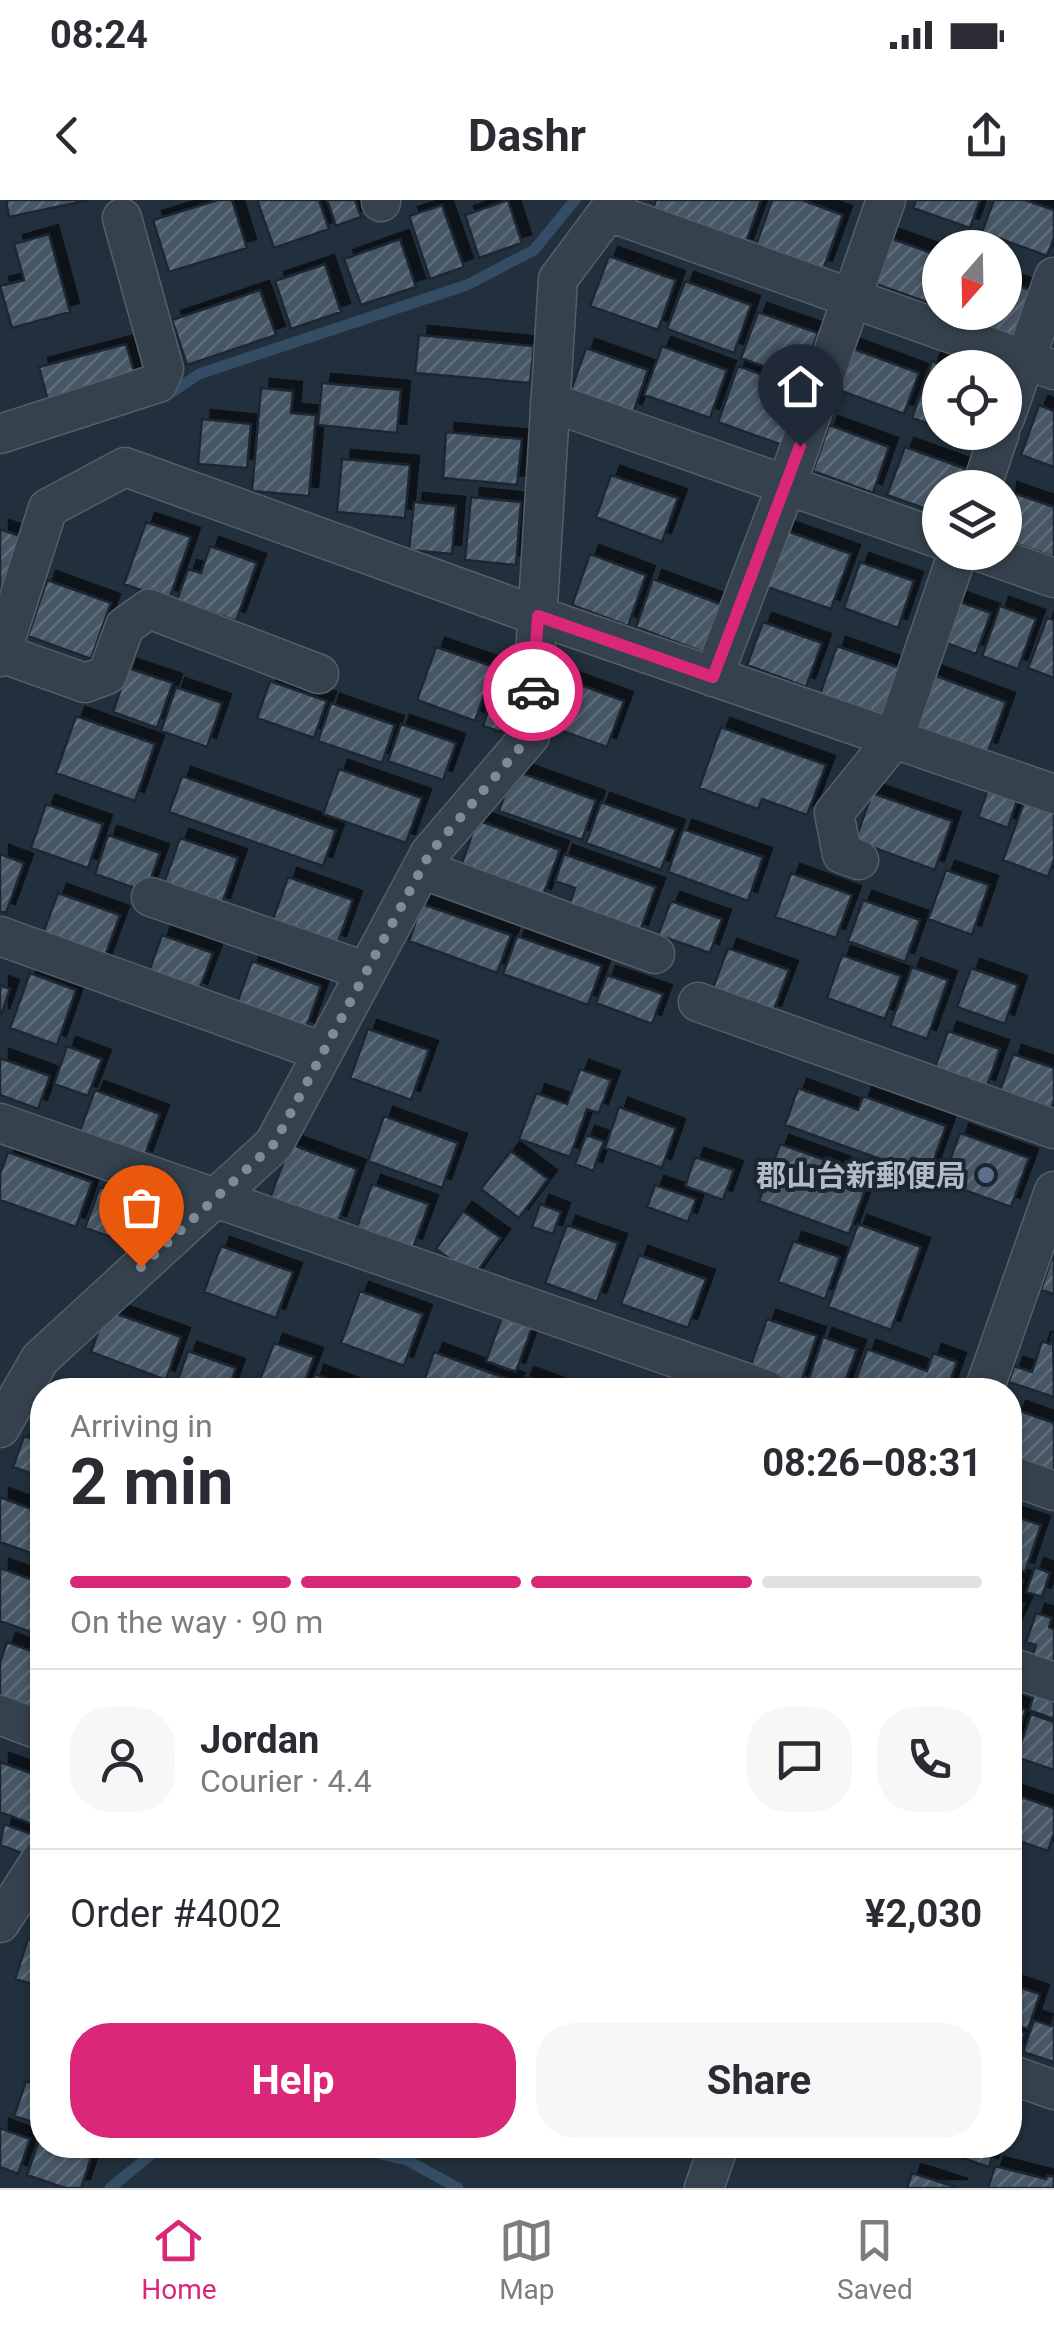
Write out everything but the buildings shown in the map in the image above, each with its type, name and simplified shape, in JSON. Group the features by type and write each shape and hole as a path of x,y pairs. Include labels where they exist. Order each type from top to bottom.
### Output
{"street":[{"path":"713,677 788,484 886,200"},
{"path":"0,1428 40,1359 274,1144 430,853 530,736 558,278 613,206 1039,365"},
{"path":"0,434 158,383 162,376 164,368 122,218"},
{"path":"1022,392 1039,365 1054,277"},
{"path":"550,402 922,532"},
{"path":"319,674 149,609 125,626 107,675 86,683 1,655 48,508 125,467 538,616 1054,794"},
{"path":"1022,567 1054,578"},
{"path":"859,860 842,854 834,812 894,739 952,570"},
{"path":"421,869 655,954"},
{"path":"151,897 365,971"},
{"path":"0,936 323,1052"},
{"path":"698,1002 1054,1129"},
{"path":"0,1123 733,1378"},
{"path":"988,1378 1054,1191"},
{"path":"1022,1479 1054,1491"},
{"path":"1022,1671 1054,1682"},
{"path":"0,1715 30,1726"},
{"path":"0,1922 30,1876"},
{"path":"1022,2078 1054,2090"},
{"path":"704,2188 714,2158"}],"waterway":[{"path":"166,396 199,374 467,285 534,250 575,200"},
{"path":"110,2188 147,2158"},
{"path":"398,2158 458,2188"}],"way so far":[{"path":"141,1267 274,1144 430,853 530,736 533,691"}],"place":[{"name":"郡山台新郵便局","path":"986,1175"}],"route":[{"path":"533,691 538,616 713,677 800,446"}]}
